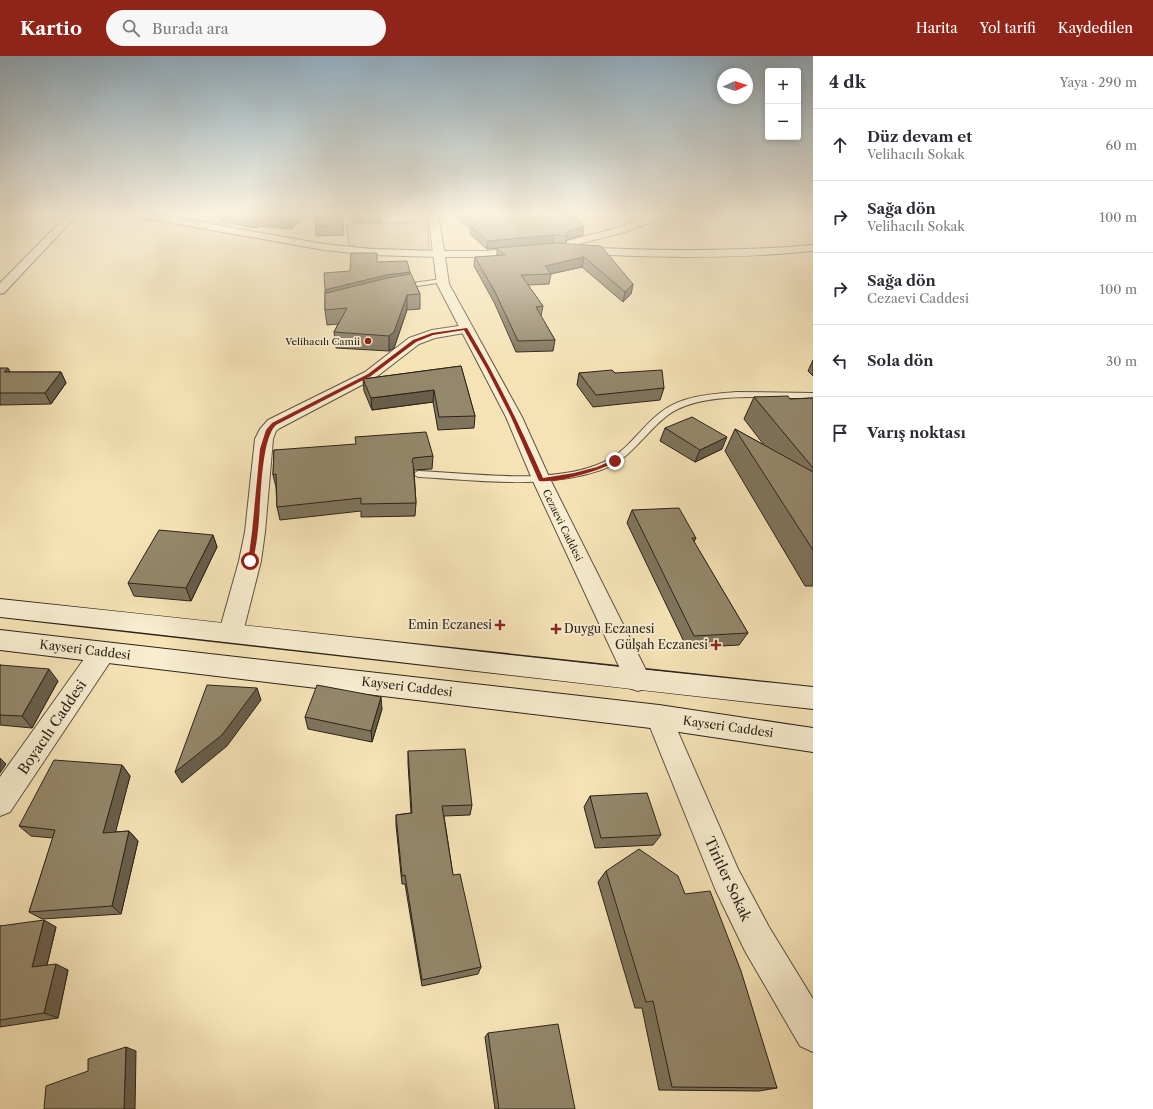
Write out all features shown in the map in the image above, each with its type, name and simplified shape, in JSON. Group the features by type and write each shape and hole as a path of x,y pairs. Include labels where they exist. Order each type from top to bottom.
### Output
{"street":[{"path":"0,290 27,262"},
{"name":"Cezaevi Caddesi","path":"440,262 442,281 465,329 514,417 541,480 638,680"},
{"path":"231,632 250,561 255,532 262,449 268,430 274,424 370,375 414,341 432,334 465,329"},
{"path":"0,608 231,632 638,680 813,698"},
{"name":"Kayseri Caddesi","path":"0,640 659,717 813,740"},
{"name":"Boyacılı Caddesi","path":"0,802 103,652"},
{"name":"Tiritler Sokak","path":"659,717 727,880 757,940 813,1033"}],"lane":[{"path":"388,289 442,281"},
{"path":"418,474 541,480 574,474 598,468 615,461 633,447 664,414 671,409 702,398 732,395 813,396"}],"building":[{"path":"350,262 407,262 410,272 386,275 325,290 324,273 350,271"},
{"path":"478,262 562,262 545,266 551,274 521,275 543,306 536,307 555,340 518,341 495,292"},
{"path":"590,262 615,262 633,284 625,292"},
{"path":"411,274 420,294 407,295 394,332 389,336 334,332 347,308 325,310 325,292 327,293 387,278"},
{"path":"461,366 475,416 439,417 434,390 371,398 363,379"},
{"path":"0,368 8,368 4,372 61,372 45,393 0,393"},
{"path":"612,370 615,373 662,370 664,388 596,395 579,373"},
{"path":"788,396 790,399 813,398 813,468 754,397"},
{"path":"692,417 727,437 700,450 665,428"},
{"path":"735,429 813,472 813,550"},
{"path":"426,432 433,456 413,458 412,462 416,503 361,504 361,498 277,507 276,474 273,475 274,450 356,444 355,437"},
{"path":"679,508 696,538 692,538 748,633 694,636 632,510"},
{"path":"159,530 213,535 186,588 128,583"},
{"path":"0,665 49,669 22,716 0,715"},
{"path":"207,685 257,688 222,735 175,772"},
{"path":"317,685 381,697 371,731 305,717"},
{"path":"465,749 472,805 442,806 453,875 460,874 481,967 422,980 405,875 402,876 396,815 412,813 408,751"},
{"path":"54,760 122,765 103,833 129,831 112,906 29,912 55,830 19,826"},
{"path":"647,793 661,835 601,838 590,796"},
{"path":"639,849 678,876 685,894 710,891 741,971 777,1088 672,1087 653,1001 646,1002 606,871"},
{"path":"44,920 32,967 56,964 44,1013 0,1020 0,926"},
{"path":"558,1024 575,1109 499,1109 488,1033"},
{"path":"126,1047 124,1109 44,1109 46,1086 88,1071 88,1059"}],"place":[{"name":"Velihacılı Camii","path":"368,341"},
{"name":"Emin Eczanesi","path":"500,625"},
{"name":"Duygu Eczanesi","path":"556,629"},
{"name":"Gülşah Eczanesi","path":"716,645"}],"route":[{"path":"250,561 255,532 262,449 268,430 274,424 370,375 414,341 432,334 465,329 514,417 541,480 598,468 615,461"}]}
